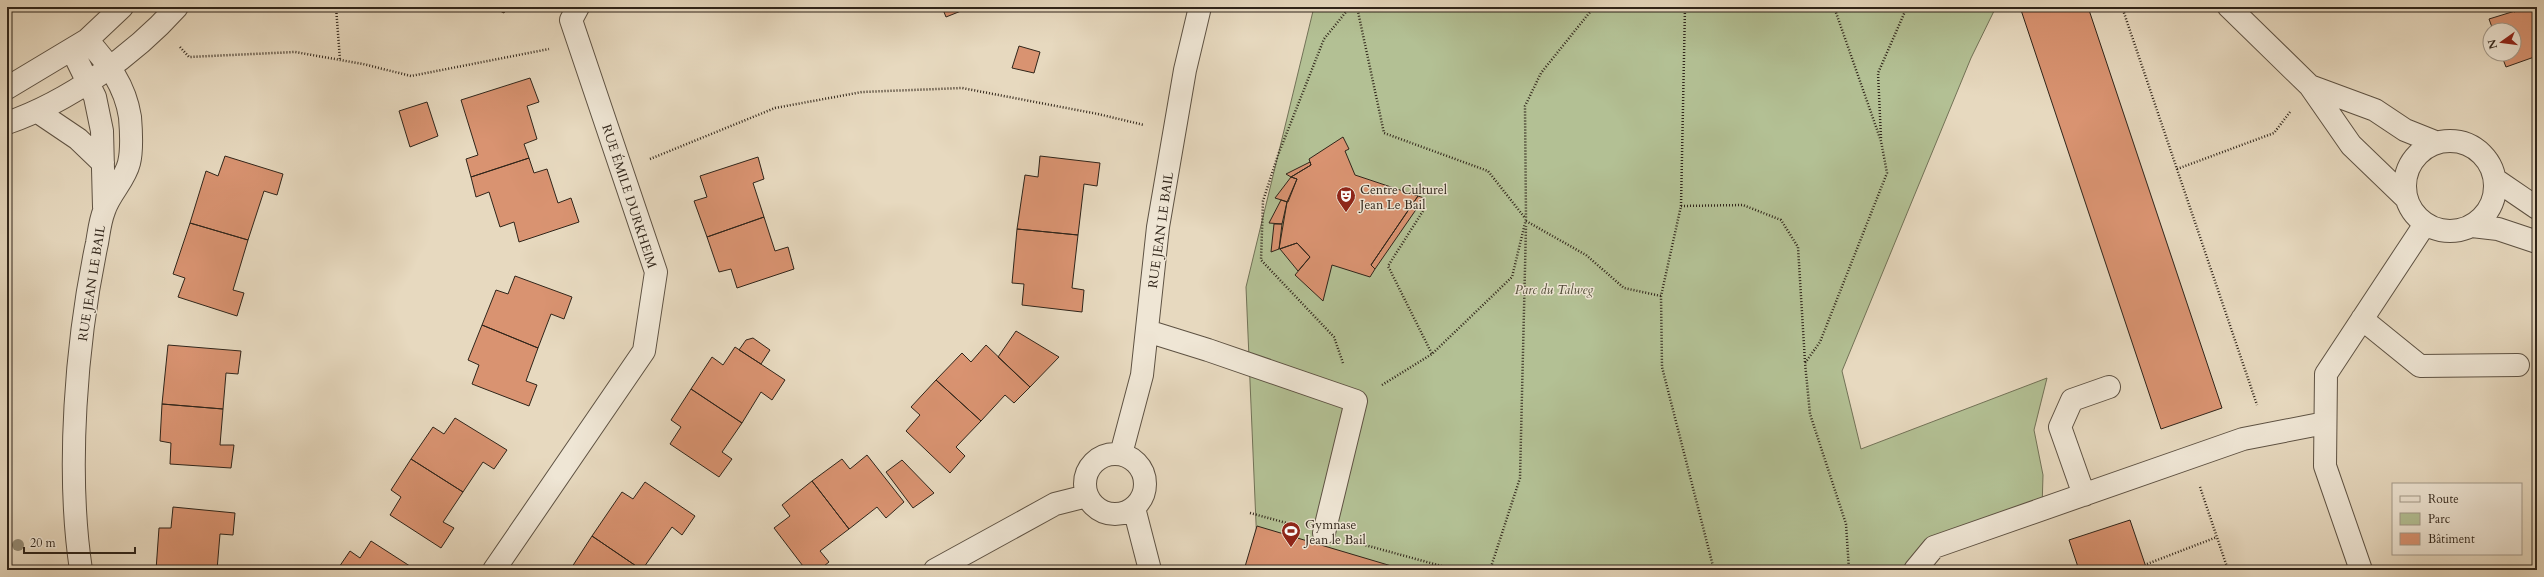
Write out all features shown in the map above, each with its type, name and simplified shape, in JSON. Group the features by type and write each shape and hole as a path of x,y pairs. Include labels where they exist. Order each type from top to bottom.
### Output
{"street":[{"path":"7,88 79,45 122,7"},
{"path":"7,123 38,112 89,82 160,26 177,7"},
{"name":"RUE JEAN LE BAIL","path":"1121,454 1142,375 1158,227 1185,70 1200,7"},
{"path":"2229,7 2310,86 2351,145 2406,198 2413,212 2425,224 2445,230 2456,231 2472,226 2483,218 2491,207 2495,194 2496,180 2490,164 2479,150 2464,142 2449,140 2435,142 2423,149 2410,165 2405,184 2406,198"},
{"name":"RUE ÉMILE DURKHEIM","path":"494,570 644,351 656,272 579,43 575,13"},
{"path":"79,45 89,82 95,97 102,131 104,210"},
{"name":"RUE JEAN LE BAIL","path":"79,45 110,65 120,84 130,118 129,163 104,210 87,296 81,347 74,449 77,540 81,570"},
{"path":"2310,86 2375,110 2405,130 2435,142"},
{"path":"38,112 78,139 103,163"},
{"path":"2496,180 2537,208"},
{"path":"2361,570 2325,466 2326,374 2425,224"},
{"path":"2472,226 2498,228 2537,242"},
{"path":"2362,319 2420,366 2518,365"},
{"path":"1147,332 1208,350 1356,401 1324,533"},
{"path":"2084,495 2060,427 2072,400 2109,387"},
{"path":"1915,570 1934,547 2243,439 2325,423"},
{"path":"1121,454 1132,458 1141,467 1145,478 1145,489 1141,500 1134,508 1125,513 1107,514 1098,510 1087,496 1084,480 1091,465 1104,455 1121,454"},
{"path":"935,570 1055,504 1087,496"},
{"path":"1134,508 1150,570"}],"path":[{"path":"336,7 340,60"},
{"path":"1350,7 1324,39 1278,155 1263,200 1261,260 1334,337 1356,401 1432,354 1512,277 1526,219"},
{"path":"1357,7 1384,133 1488,171 1526,219 1586,255 1624,288 1661,296"},
{"path":"1490,570 1520,478 1526,219 1525,106 1541,73 1590,9 1594,7"},
{"path":"1685,7 1681,206 1661,296 1662,367 1714,570"},
{"path":"1834,7 1881,141"},
{"path":"1805,362 1820,342 1887,173 1881,141 1878,73 1907,7"},
{"path":"2122,7 2259,412"},
{"path":"160,26 189,57 295,52 340,60 411,76 579,43"},
{"path":"2177,169 2274,133 2310,86"},
{"path":"622,170 775,108 862,92 962,88 1098,114 1174,133"},
{"path":"1681,206 1743,205 1781,220 1798,246 1805,362 1810,414 1846,524 1849,570"},
{"path":"1423,211 1388,266 1432,354"},
{"path":"2198,481 2228,570"},
{"path":"2147,564 2217,536"}],"green space":[{"name":"Parc du Talweg","path":"1314,7 1999,7 1994,11 1971,58 1842,371 1861,449 2047,378 2034,430 2043,475 2042,509 1934,547 1915,570 1258,570 1246,287"}],"building":[{"path":"492,7 507,7 504,13"},
{"path":"942,7 971,7 946,17"},
{"path":"2020,7 2088,7 2222,408 2161,429"},
{"path":"2512,7 2528,7 2514,12"},
{"path":"2528,7 2537,7 2537,56 2522,61 2522,22 2490,22 2489,19"},
{"path":"1019,46 1040,52 1034,73 1012,68"},
{"path":"2504,62 2520,62 2506,67"},
{"path":"530,78 539,102 527,106 537,139 524,144 529,158 471,177 466,159 478,155 461,100"},
{"path":"427,102 438,136 410,147 399,111"},
{"name":"Centre Culturel Jean Le Bail","path":"1343,137 1349,149 1345,151 1355,175 1418,196 1371,265 1375,269 1370,277 1332,265 1323,301 1295,275 1310,257 1297,243 1279,249 1287,202 1297,179 1291,177 1311,165 1309,159"},
{"path":"225,156 283,174 277,195 264,191 248,240 190,223 206,171 218,176"},
{"path":"1040,156 1100,163 1097,186 1084,184 1078,235 1017,229 1025,175 1038,177"},
{"path":"758,157 764,179 753,183 764,217 707,237 694,201 707,197 700,176"},
{"path":"529,158 534,173 547,169 558,203 571,198 579,222 519,242 514,222 500,227 489,192 476,197 471,177"},
{"path":"1310,162 1311,165 1291,177 1286,174"},
{"path":"1291,177 1297,179 1288,202 1275,198"},
{"path":"1418,196 1424,198 1375,269 1371,265"},
{"path":"1281,200 1287,202 1282,224 1269,223"},
{"path":"764,217 775,251 788,247 794,269 737,288 731,269 719,272 707,237"},
{"path":"190,223 248,240 233,290 244,293 237,316 178,297 185,278 173,274"},
{"path":"1274,224 1282,224 1279,249 1271,252"},
{"path":"1017,229 1078,235 1072,288 1084,290 1082,312 1022,305 1024,284 1012,283"},
{"path":"1297,243 1310,257 1298,271 1280,249"},
{"path":"515,276 572,297 564,319 551,314 538,348 482,325 496,290 508,294"},
{"path":"482,325 538,348 526,381 537,385 529,406 472,384 479,365 468,360"},
{"path":"1016,331 1059,357 1030,387 998,357"},
{"path":"753,338 770,350 761,364 739,350 746,340"},
{"path":"168,345 241,351 238,374 226,373 223,409 162,404"},
{"path":"986,345 1030,387 1014,403 1005,395 981,421 936,380 962,353 971,362"},
{"path":"735,347 785,380 772,400 761,392 742,423 691,389 712,357 723,365"},
{"path":"936,380 981,421 956,447 965,456 950,473 906,431 920,415 911,407"},
{"path":"691,389 742,423 722,452 732,459 719,477 670,444 681,427 671,420"},
{"path":"162,404 223,409 220,445 234,445 231,468 170,464 171,443 160,441"},
{"path":"455,418 507,450 494,469 483,462 463,492 411,459 433,427 444,434"},
{"path":"867,455 904,502 886,518 877,507 849,529 812,481 842,459 850,469"},
{"path":"411,459 463,492 443,522 454,528 441,548 390,515 401,497 391,490"},
{"path":"902,460 934,493 913,508 886,472"},
{"path":"812,481 849,529 820,551 829,562 819,570 806,570 774,528 790,516 782,505"},
{"path":"645,482 695,516 682,535 672,527 642,570 592,536 622,492 633,499"},
{"path":"173,507 235,513 233,535 220,534 217,570 156,570 159,528 171,528"},
{"path":"2130,520 2147,570 2079,570 2069,540"},
{"name":"Gymnase Jean le Bail","path":"1257,526 1405,570 1244,570"},
{"path":"592,536 642,570 570,570"},
{"path":"371,541 416,570 337,570 350,551 360,558"}],"place":[{"name":"Centre Culturel Jean Le Bail","path":"1346,213"},
{"name":"Gymnase Jean le Bail","path":"1291,548"}]}
